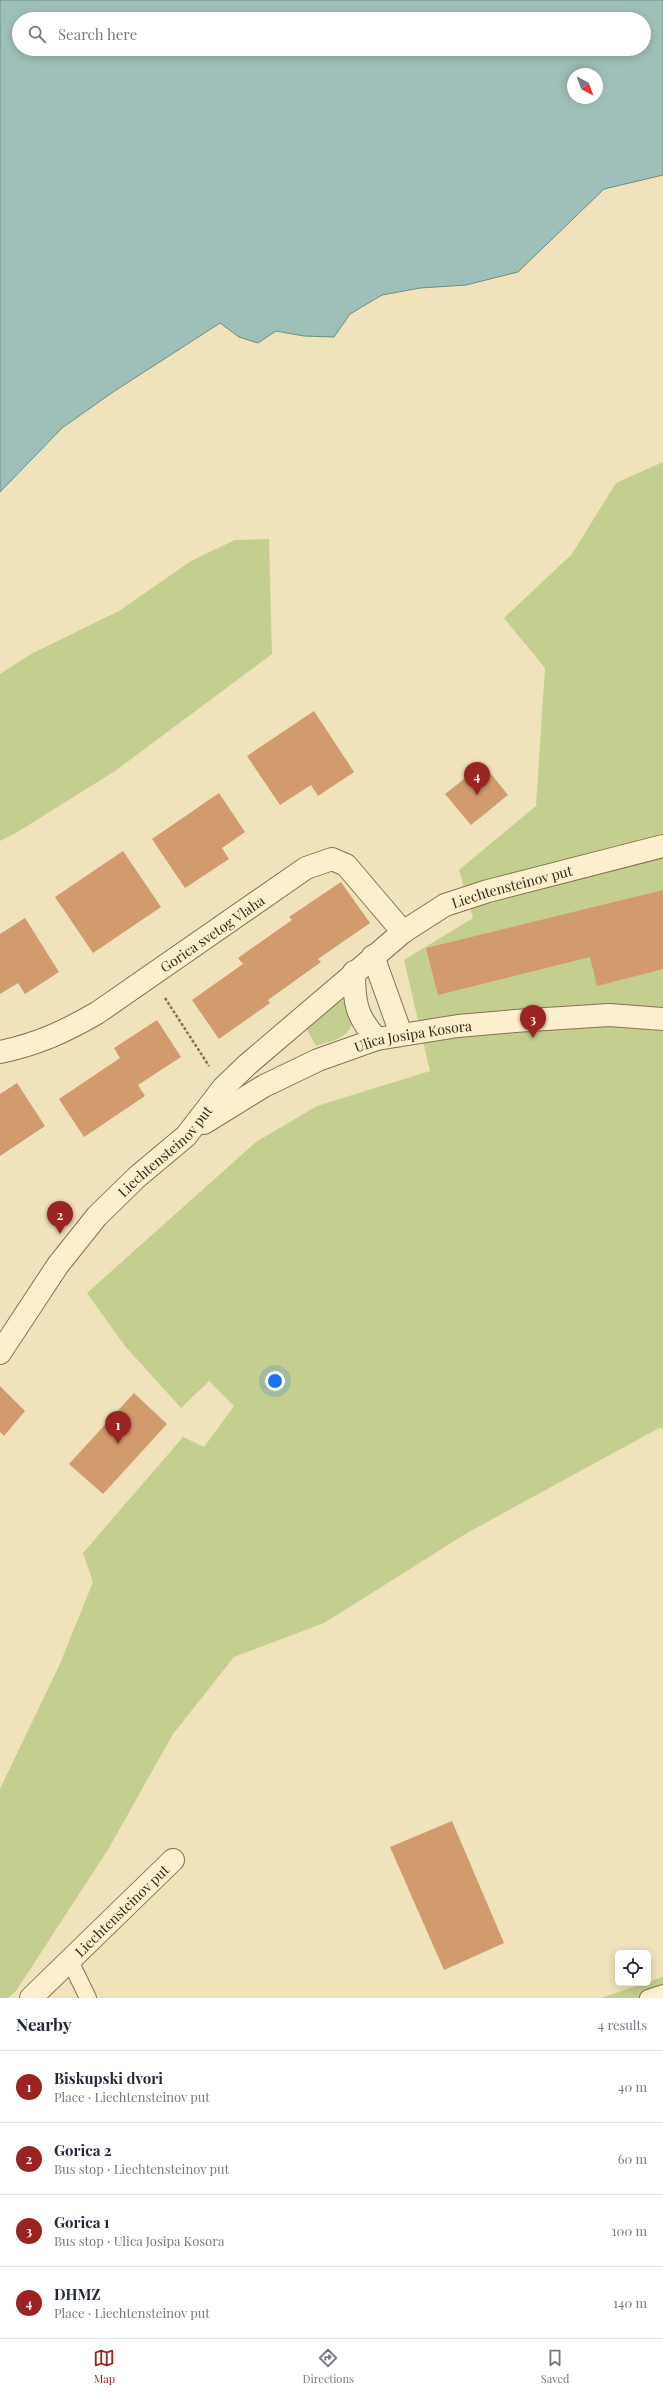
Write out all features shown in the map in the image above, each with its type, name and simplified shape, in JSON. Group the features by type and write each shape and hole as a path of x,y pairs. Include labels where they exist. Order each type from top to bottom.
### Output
{"street":[{"name":"Liechtensteinov put","path":"0,1353 58,1265 97,1216 137,1177 186,1136 224,1088 248,1064 354,972 403,932 445,905 488,891 663,846"},
{"name":"Gorica svetog Vlaha","path":"0,1052 31,1045 66,1031 98,1013 152,977 306,868 332,859 346,865 403,932"},
{"path":"373,956 401,1034"},
{"path":"354,972 357,1008 362,1021 377,1039"},
{"name":"Ulica Josipa Kosora","path":"186,1136 226,1108 264,1086 318,1060 377,1039 458,1026 610,1015 663,1019"},
{"name":"Liechtensteinov put","path":"31,1998 173,1860"}],"lane":[{"name":"Liechtensteinov put","path":"70,1961 88,1998"},
{"path":"648,1998 663,1993"}],"path":[{"path":"152,977 224,1088"}],"green space":[{"path":"663,462 663,1430 661,1427 467,1533 324,1623 234,1657 173,1734 109,1848 16,1991 8,1998 0,1998 0,1789 59,1666 93,1582 83,1553 183,1437 204,1447 234,1406 209,1381 181,1408 125,1346 87,1293 256,1142 317,1106 430,1071 404,960 473,918 459,870 536,806 545,668 504,618 572,554 616,483"},
{"path":"269,539 272,654 115,771 16,833 0,841 0,674 33,653 119,611 191,561 235,540"},
{"path":"337,998 343,998 348,1006 352,1022 350,1028 341,1037 316,1046 305,1026"},
{"path":"663,1977 663,1998 601,1998 636,1986 651,1986 651,1981"}],"water":[{"path":"0,0 663,0 663,175 604,189 518,272 466,285 420,288 382,295 350,314 334,337 304,336 276,331 258,343 239,337 220,323 113,392 62,428 0,492"}],"building":[{"path":"314,711 354,772 318,796 311,785 280,805 247,756"},
{"path":"483,764 508,795 471,825 445,794"},
{"path":"219,793 245,832 222,848 229,859 185,888 152,839"},
{"path":"123,851 161,907 93,953 55,897"},
{"path":"341,882 370,923 318,959 321,962 268,1000 270,1003 219,1039 192,1000 243,964 238,958 292,920 289,917"},
{"path":"663,890 663,969 597,986 590,957 438,995 426,948"},
{"path":"25,918 59,972 25,994 18,983 0,994 0,934"},
{"path":"157,1020 181,1057 138,1085 145,1096 84,1137 59,1099 120,1058 114,1048"},
{"path":"17,1083 45,1126 0,1156 0,1094"},
{"path":"0,1386 25,1411 4,1436 0,1432"},
{"path":"134,1393 167,1424 103,1494 69,1464"},
{"path":"452,1821 504,1943 444,1970 390,1847"}],"place":[{"name":"DHMZ","path":"477,795"},
{"name":"Gorica 1","path":"533,1038"},
{"name":"Gorica 2","path":"60,1234"},
{"name":"Biskupski dvori","path":"118,1444"}]}
